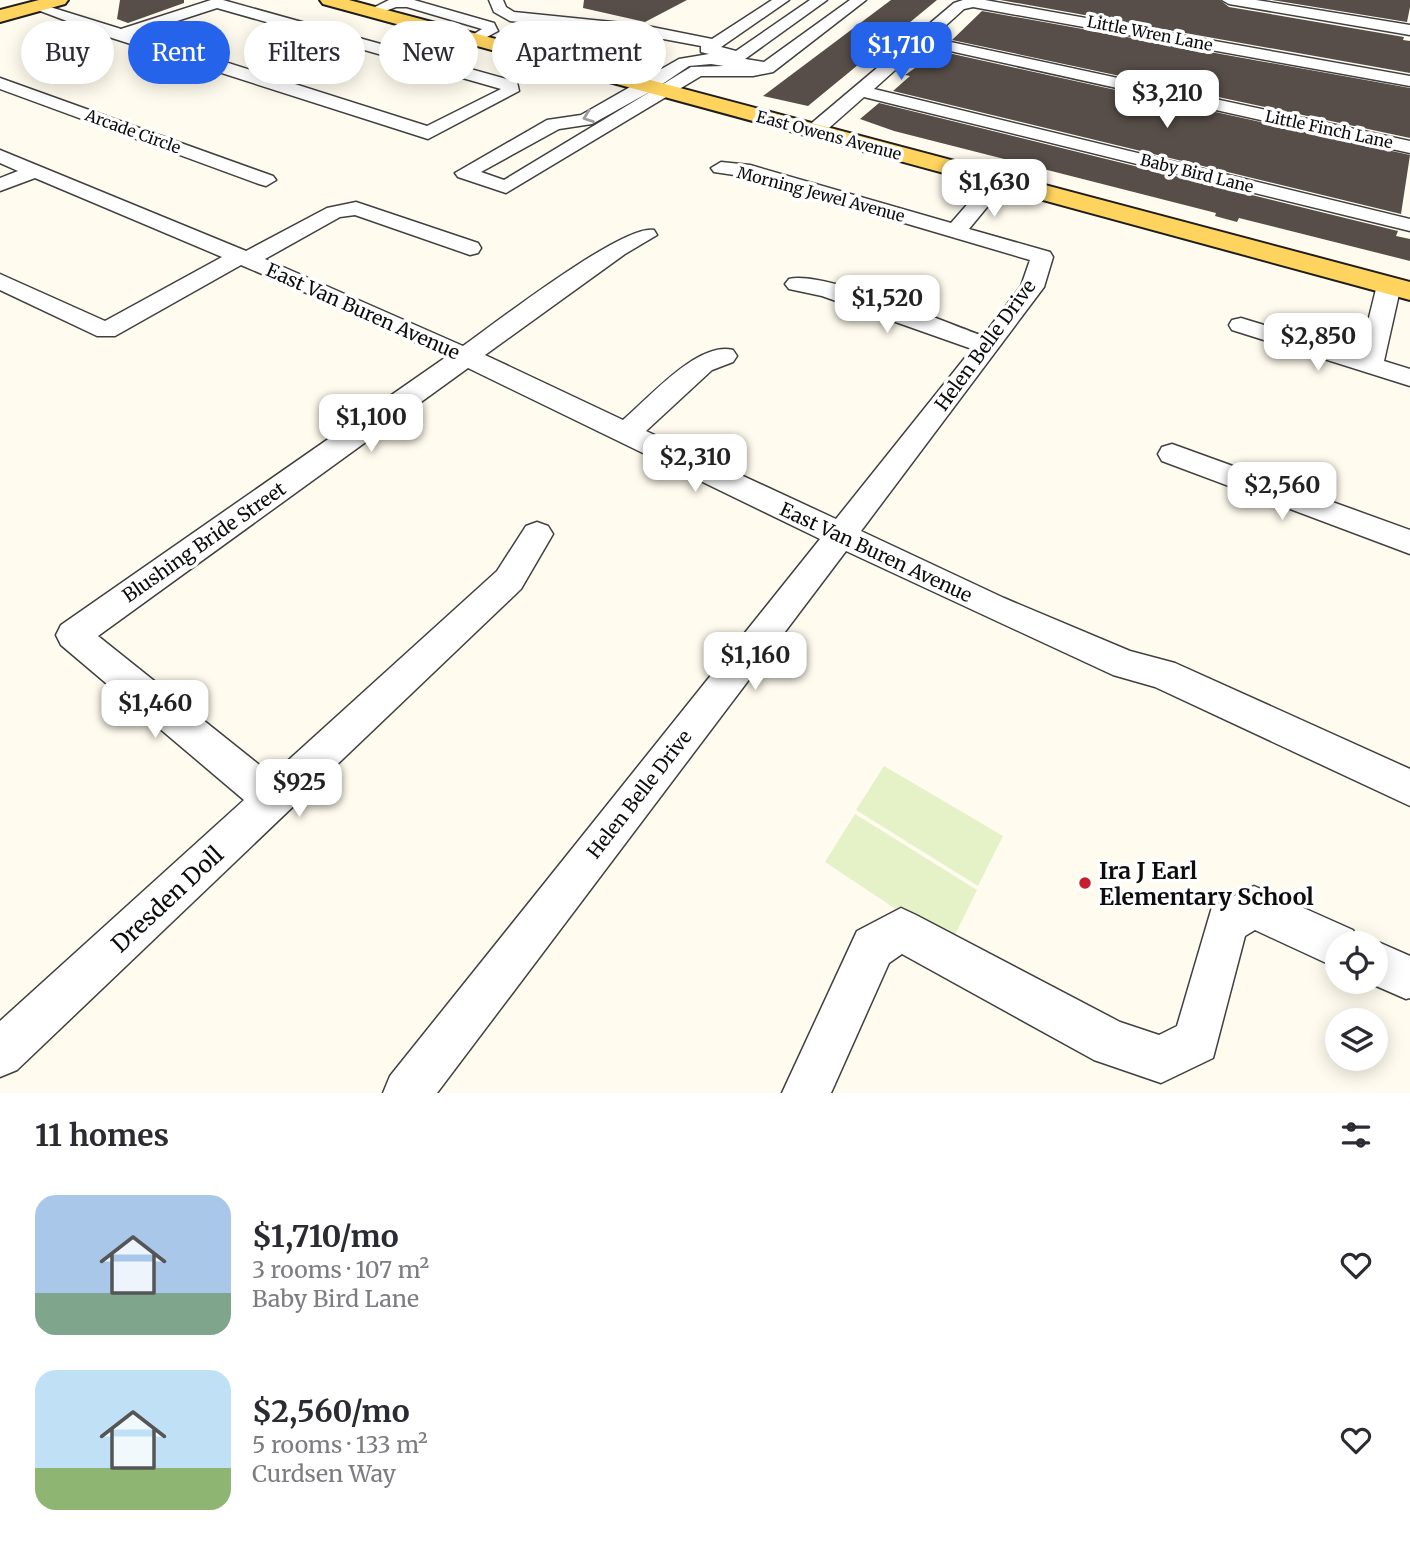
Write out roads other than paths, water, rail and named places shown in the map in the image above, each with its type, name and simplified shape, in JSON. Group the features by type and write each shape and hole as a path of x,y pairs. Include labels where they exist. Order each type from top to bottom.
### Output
{"main road":[{"path":"0,16 40,3 60,0"},
{"name":"East Owens Avenue","path":"329,0 1400,288"}],"street":[{"path":"496,0 499,9 510,16 715,44"},
{"path":"782,0 707,48 739,56 820,0"},
{"path":"767,68 711,59 697,59 680,64 657,89 506,187 465,173 554,124 586,120 657,89 697,71 753,71 767,68 859,0"},
{"path":"1229,0 1410,30"},
{"name":"Little Wren Lane","path":"920,40 959,6 972,2 1410,81"},
{"path":"40,3 118,34 428,133 510,91 511,86 217,3 118,34"},
{"path":"680,64 668,54 668,49 707,25"},
{"path":"814,131 920,40"},
{"name":"Little Finch Lane","path":"920,40 1410,147"},
{"name":"Arcade Circle","path":"0,83 266,180"},
{"name":"Baby Bird Lane","path":"862,91 1410,225"},
{"name":"East Van Buren Avenue","path":"0,156 467,356 992,607 1125,665 1162,674 1410,788"},
{"name":"Morning Jewel Avenue","path":"721,168 750,172 1042,257"},
{"path":"0,185 34,171"},
{"path":"956,231 999,180"},
{"path":"0,281 106,331 334,212 356,208 470,248"},
{"name":"Blushing Bride Street","path":"274,801 73,635 617,249 646,234"},
{"name":"Helen Belle Drive","path":"407,1093 988,346 1032,287 1042,257"},
{"path":"797,284 828,290 988,346"},
{"path":"1370,365 1400,288"},
{"path":"1241,325 1410,378"},
{"path":"626,433 703,364 724,356"},
{"path":"1172,454 1410,542"},
{"name":"Dresden Doll","path":"0,1053 509,580 537,534"},
{"path":"806,1093 873,947 901,930 1111,1043 1161,1059 1196,1041 1227,922 1254,907 1325,940"}],"place":[{"name":"Ira J Earl Elementary School","path":"1085,883"}]}
